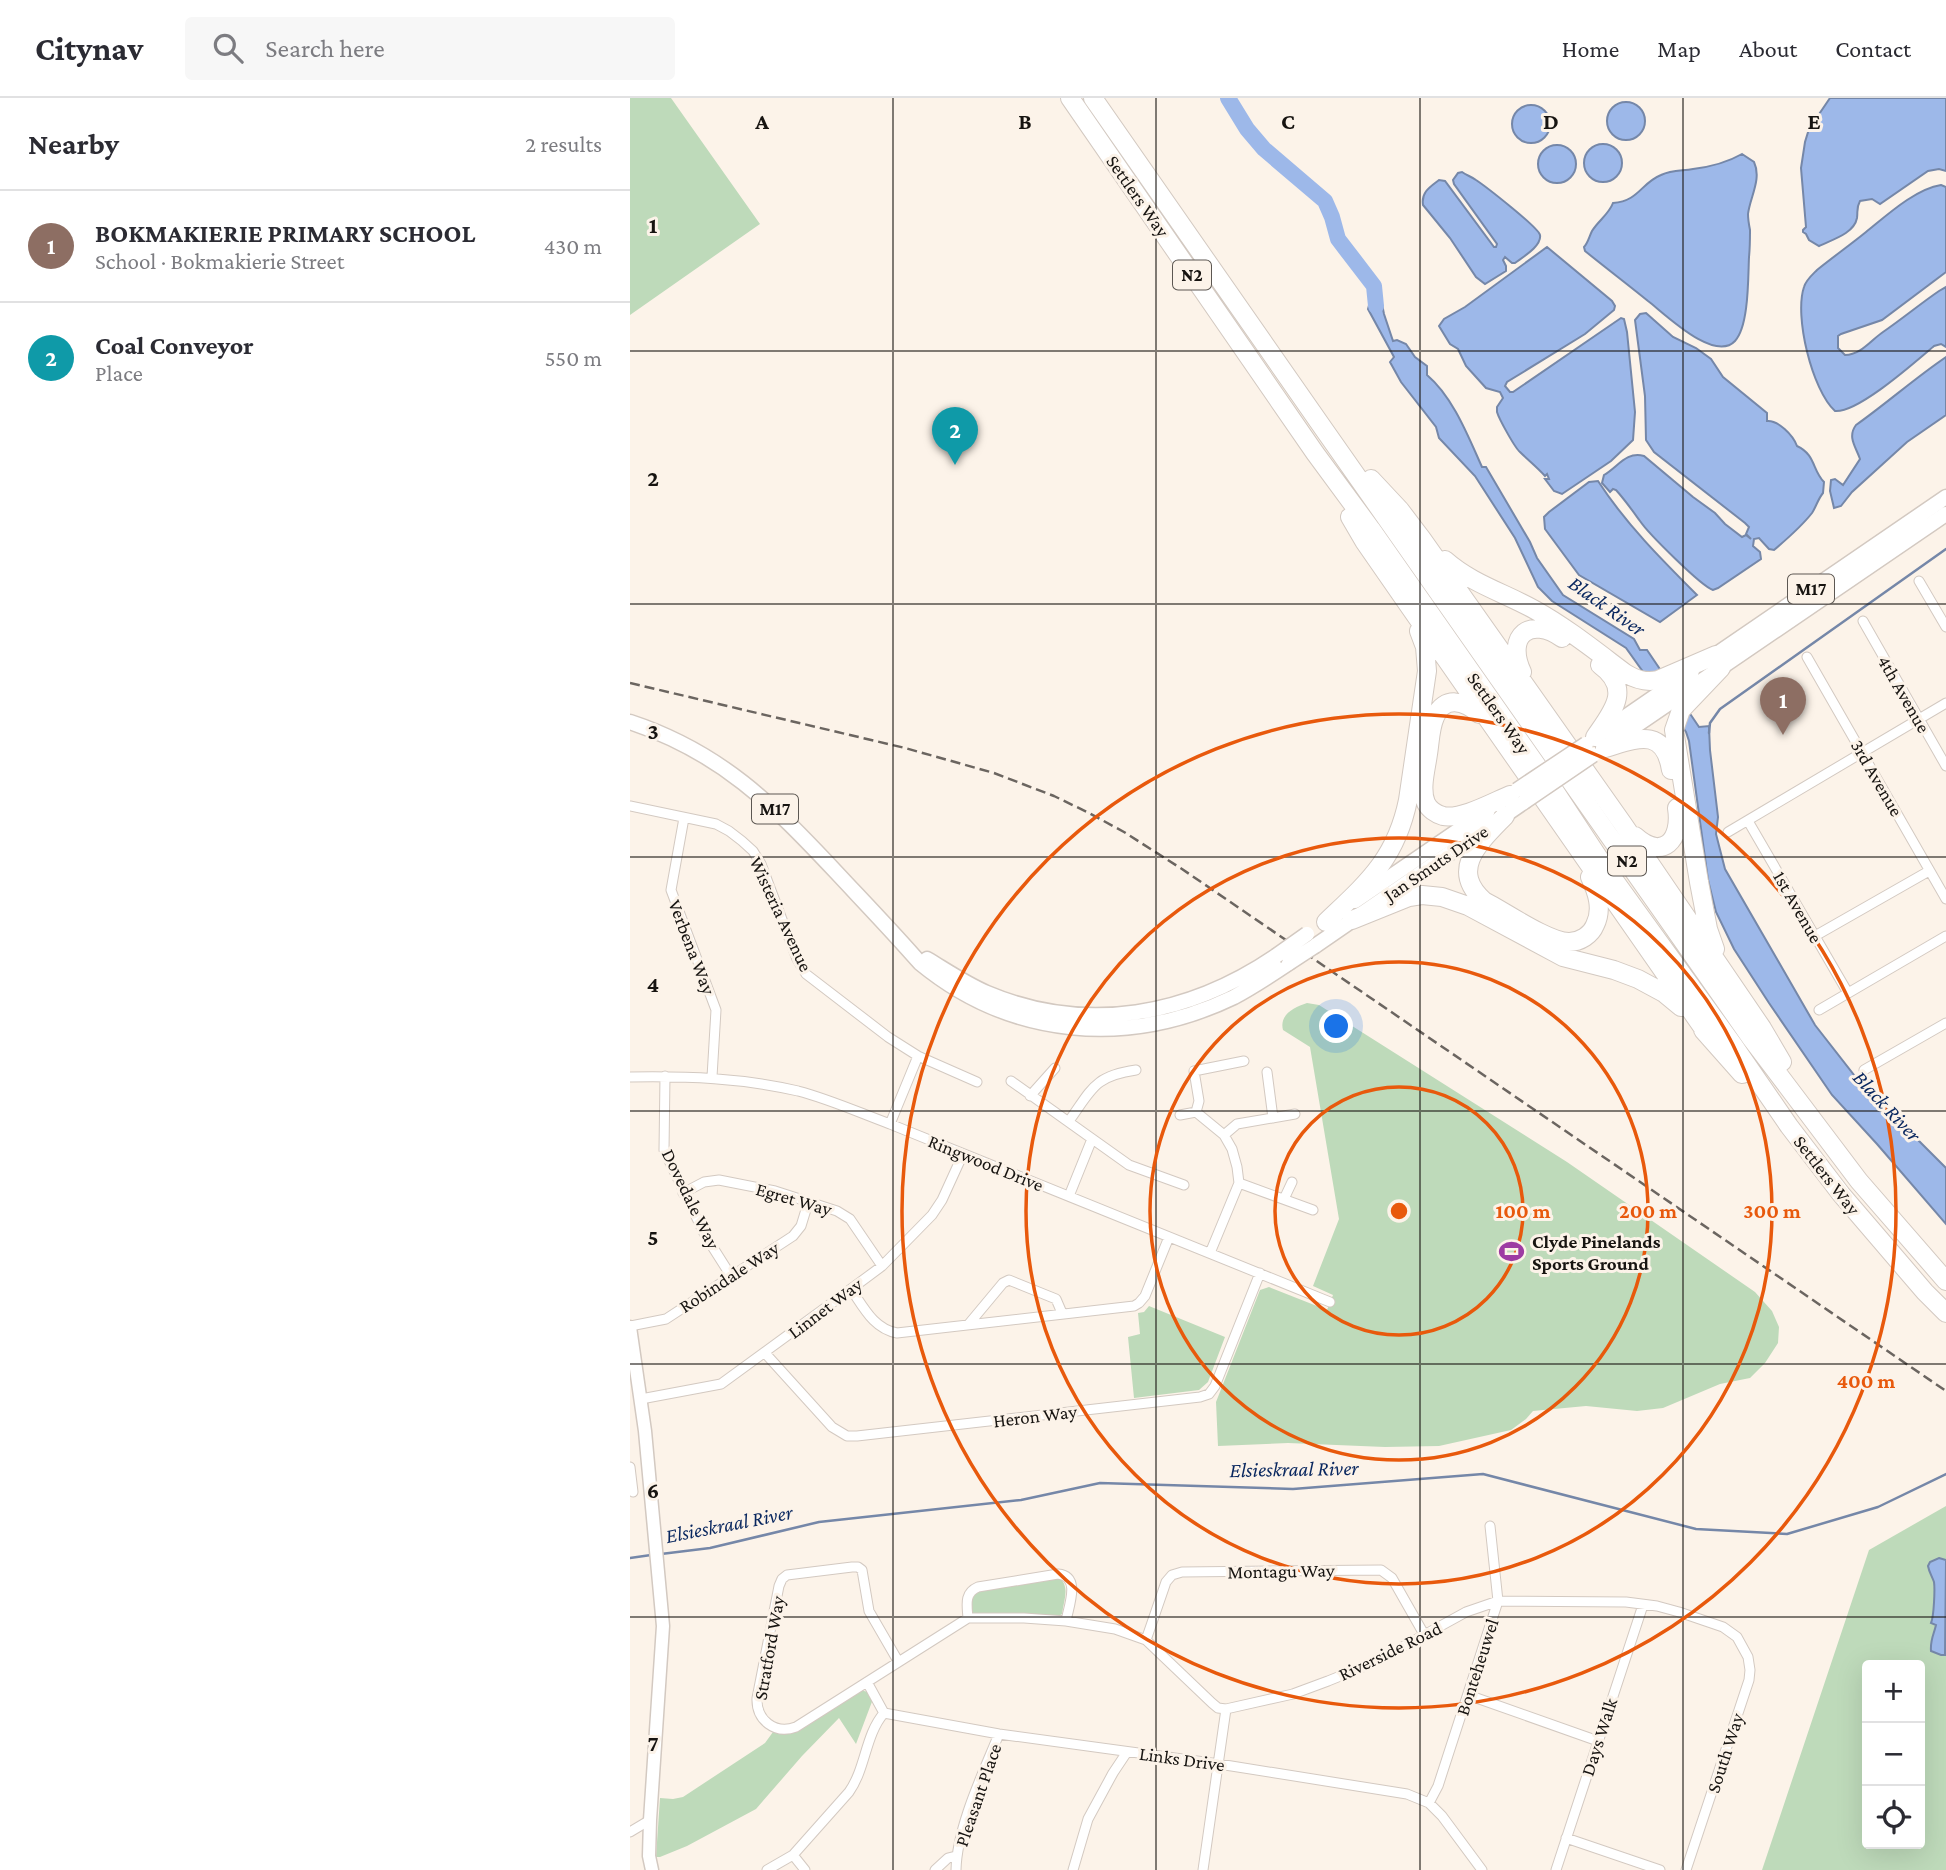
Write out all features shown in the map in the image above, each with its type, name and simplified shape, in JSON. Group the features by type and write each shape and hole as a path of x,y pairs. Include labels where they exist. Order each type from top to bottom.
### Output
{"highway":[{"name":"Settlers Way","path":"1070,98 1315,453 1789,1126 1841,1194 1946,1313"},
{"name":"Settlers Way","path":"1094,98 1322,429 1751,1038 1858,1181 1946,1281"},
{"path":"1322,429 1399,510 1422,539 1623,824 1762,1028 1805,1109"},
{"path":"1315,453 1364,541 1710,1038"},
{"path":"1422,539 1458,572 1533,608 1638,680 1654,696 1679,689 1718,661"},
{"path":"1325,922 1375,874 1392,848 1404,819 1427,671 1425,647 1406,603"},
{"path":"1540,706 1515,652 1521,636 1531,630 1541,629 1556,634 1607,670 1615,682 1618,694 1616,704 1595,746"},
{"path":"1679,689 1718,661"},
{"path":"1679,689 1679,714 1675,724 1677,754 1706,922 1727,978"},
{"path":"1490,723 1473,708 1461,702 1447,704 1439,710 1432,728 1424,783 1425,799 1435,812 1451,817 1517,796"},
{"path":"1595,746 1648,738 1662,746 1670,761 1679,822 1673,840 1662,847 1650,847 1623,824"},
{"path":"1504,816 1478,845 1471,858 1468,871 1471,883 1485,901 1548,936 1569,942 1581,939 1593,929 1599,908 1593,884 1564,830"},
{"path":"1352,920 1409,897 1428,895 1452,900 1563,957 1632,976 1673,999 1789,1126"}],"main road":[{"name":"M17","path":"1718,661 1946,497"},
{"name":"M17","path":"1718,661 1946,514"},
{"name":"Jan Smuts Drive","path":"1311,940 1325,922 1595,746 1654,696 1679,689"},
{"name":"Jan Smuts Drive","path":"630,722 690,747 739,778 791,825 920,963 959,992 999,1011 1024,1019 1080,1028 1132,1027 1164,1021 1196,1012 1240,994 1282,959 1311,940 1352,920 1504,816 1517,796"}],"street":[{"path":"1919,581 1946,627"},
{"name":"4th Avenue","path":"1863,621 1946,766"},
{"name":"3rd Avenue","path":"1807,657 1946,899"},
{"path":"1728,832 1946,703"},
{"name":"Wisteria Avenue","path":"630,806 716,824 729,831 752,851 761,863 797,959 806,974 846,1006 918,1056 977,1082"},
{"name":"Verbena Way","path":"684,818 671,890 716,1010 712,1077"},
{"name":"1st Avenue","path":"1748,821 1848,993"},
{"path":"1815,936 1929,870"},
{"path":"1819,1010 1946,936"},
{"path":"1864,1070 1946,1023"},
{"path":"890,1124 918,1056"},
{"path":"1196,1112 1199,1101 1195,1071 1244,1060"},
{"path":"1030,1096 1055,1068"},
{"path":"1069,1121 1098,1082 1115,1073 1136,1070"},
{"path":"1267,1072 1273,1118"},
{"name":"Dovedale Way","path":"665,1076 664,1150 705,1235 731,1276"},
{"name":"Ringwood Drive","path":"630,1077 712,1077 799,1092 890,1124 1330,1302"},
{"path":"1012,1082 1129,1165 1184,1185"},
{"path":"1180,1115 1196,1112"},
{"path":"1196,1112 1224,1135 1232,1149 1239,1183 1210,1253"},
{"path":"1224,1135 1237,1124 1295,1114"},
{"path":"1069,1196 1092,1139"},
{"name":"Linnet Way","path":"641,1399 721,1384 882,1266 932,1215 942,1200 963,1154"},
{"name":"Egret Way","path":"683,1193 704,1182 719,1180 775,1191 837,1211 850,1219 882,1266"},
{"path":"1284,1199 1292,1182"},
{"path":"1239,1183 1313,1210"},
{"name":"Robindale Way","path":"630,1327 666,1319 793,1236 801,1226 808,1203"},
{"path":"851,1289 880,1327 897,1333 1125,1307 1139,1303 1145,1296 1169,1237"},
{"name":"Heron Way","path":"765,1353 832,1427 847,1436 1200,1397 1209,1394 1214,1386 1260,1273"},
{"path":"968,1325 1003,1283 1009,1280 1056,1299 1062,1313"},
{"path":"630,1327 641,1399 663,1626 650,1820 649,1856 652,1870"},
{"path":"630,1467 633,1492"},
{"name":"Bonteheuwel","path":"1429,1802 1438,1786 1498,1601 1490,1526"},
{"name":"Stratford Way","path":"867,1682 796,1727 780,1730 773,1728 758,1710 757,1698 779,1586 787,1575 852,1567 862,1570 869,1611 898,1661"},
{"name":"Montagu Way","path":"1146,1640 1167,1582 1172,1575 1182,1572 1381,1570 1392,1578 1425,1636"},
{"path":"968,1618 966,1599 972,1589 1065,1574 1073,1585 1066,1621"},
{"name":"Riverside Road","path":"1226,1709 1293,1694 1328,1681 1375,1662 1466,1612 1498,1601 1626,1602 1679,1612 1723,1627 1737,1637"},
{"name":"Days Walk","path":"1556,1870 1643,1605"},
{"path":"767,1870 793,1856 853,1786 875,1726 884,1713 867,1682 968,1618 1024,1618 1115,1629 1146,1640 1212,1703 1218,1708 1226,1709 1203,1870"},
{"name":"South Way","path":"1686,1870 1749,1680 1748,1657 1737,1637"},
{"path":"1468,1695 1598,1741"},
{"name":"Links Drive","path":"884,1713 999,1734 1219,1764 1407,1794 1429,1802"},
{"name":"Pleasant Place","path":"956,1870 956,1856 970,1809 999,1734"},
{"path":"1073,1870 1088,1819 1127,1752"},
{"path":"1429,1802 1482,1870"},
{"path":"630,1832 650,1820"},
{"path":"1566,1839 1660,1870"},
{"path":"793,1856 805,1870"},
{"name":"Pleasant Place","path":"935,1870 948,1858 956,1856"}],"green space":[{"path":"630,98 671,98 760,224 630,315"},
{"name":"Clyde Pinelands Sports Ground","path":"1307,1003 1319,1005 1567,1162 1755,1292 1772,1311 1779,1327 1778,1343 1765,1363 1750,1378 1720,1384 1663,1408 1637,1411 1586,1406 1533,1411 1511,1430 1439,1446 1288,1443 1218,1446 1216,1402 1260,1290 1269,1287 1327,1310 1333,1295 1313,1286 1339,1219 1310,1047 1283,1030 1282,1025 1289,1012"},
{"path":"1149,1306 1225,1337 1208,1382 1199,1390 1134,1398 1128,1337 1140,1334 1138,1313 1144,1312"},
{"path":"1946,1506 1946,1870 1762,1870 1869,1550"},
{"path":"1057,1576 1064,1584 1066,1593 1062,1614 1057,1617 970,1614 971,1591"},
{"path":"860,1690 868,1692 873,1699 856,1744 839,1718 756,1809 687,1846 656,1857 660,1798 683,1797 765,1743 773,1732 793,1733"}],"water":[{"path":"1830,98 1946,98 1946,171 1928,171 1880,204 1872,199 1860,201 1855,224 1841,236 1819,246 1803,232 1806,227 1801,168 1809,129"},
{"path":"1626,102 1640,107 1645,121 1640,135 1626,140 1612,135 1607,121 1612,107"},
{"path":"1531,105 1545,110 1550,124 1545,138 1531,143 1517,138 1512,124 1517,110"},
{"path":"1603,144 1617,149 1622,163 1617,177 1603,182 1589,177 1584,163 1589,149"},
{"path":"1557,145 1571,150 1576,164 1571,178 1557,183 1543,178 1538,164 1543,150"},
{"path":"1742,154 1754,162 1757,175 1748,214 1750,244 1745,313 1740,334 1735,341 1726,346 1715,346 1677,325 1585,251 1584,247 1592,231 1613,203 1629,199 1654,178 1669,172 1718,164"},
{"path":"1462,172 1511,207 1540,235 1535,247 1515,263 1505,257 1503,260 1506,271 1485,284 1476,277 1450,238 1423,205 1427,190 1439,180 1445,181 1496,247 1497,244 1454,184 1453,180"},
{"path":"1941,185 1946,187 1946,272 1882,320 1838,336 1838,348 1845,355 1861,350 1946,287 1946,347 1941,344 1934,346 1871,396 1858,404 1835,411 1819,387 1807,352 1801,316 1805,284 1817,270 1901,204 1921,192"},
{"path":"1547,247 1612,301 1614,310 1585,334 1507,382 1505,386 1513,392 1621,318 1624,319 1627,332 1635,412 1633,440 1611,461 1562,494 1554,491 1545,479 1549,479 1547,474 1545,476 1523,455 1511,439 1497,412 1503,398 1500,392 1486,388 1466,366 1458,349 1450,344 1439,326 1444,319 1465,307"},
{"name":"Black River","path":"1374,286 1379,289 1393,341 1406,344 1415,357 1427,366 1427,375 1445,394 1482,467 1486,467 1537,558 1563,595 1634,639 1640,650 1647,650 1699,727 1709,726 1718,817 1716,834 1725,869 1815,1025 1858,1080 1946,1168 1946,1224 1832,1095 1734,949 1716,912 1708,880 1686,732 1626,648 1552,601 1538,587 1515,538 1475,476 1439,438 1436,427 1401,382 1390,362 1394,357 1368,309"},
{"path":"1646,313 1673,337 1711,359 1723,377 1767,413 1767,421 1776,423 1789,433 1797,446 1811,458 1824,482 1823,493 1799,528 1774,550 1769,549 1759,538 1754,539 1753,546 1760,552 1761,559 1713,590 1663,547 1616,490 1610,492 1602,483 1604,475 1622,461 1632,456 1644,456 1725,524 1742,537 1746,535 1751,539 1746,534 1749,527 1745,523 1654,452 1646,440 1645,396 1635,320 1640,314"},
{"path":"1946,357 1946,415 1907,442 1852,492 1841,506 1834,508 1830,491 1831,480 1835,479 1843,485 1860,459 1852,438 1853,429"},
{"path":"1598,481 1632,526 1697,595 1660,622 1579,575 1545,529 1544,517 1549,512 1589,482"},
{"path":"1939,1558 1946,1560 1945,1655 1931,1651 1936,1625 1931,1623 1934,1582 1928,1566"}],"waterway":[{"name":"Black River","path":"1228,98 1247,129 1264,149 1325,201 1338,239 1374,286 1376,306"},
{"path":"1709,733 1710,723 1720,709 1946,549"},
{"name":"Elsieskraal River","path":"661,1554 710,1548 819,1522 1021,1500 1100,1483 1293,1489 1483,1474 1696,1529 1787,1534 1878,1507 1946,1474"},
{"name":"Elsieskraal River","path":"630,1558 651,1555"}],"railway":[{"path":"630,683 905,748 994,773 1089,813 1182,869 1946,1391"}],"place":[{"name":"Coal Conveyor","path":"955,465"},
{"name":"BOKMAKIERIE PRIMARY SCHOOL","path":"1783,735"},
{"name":"Clyde Pinelands Sports Ground","path":"1512,1252"}]}
